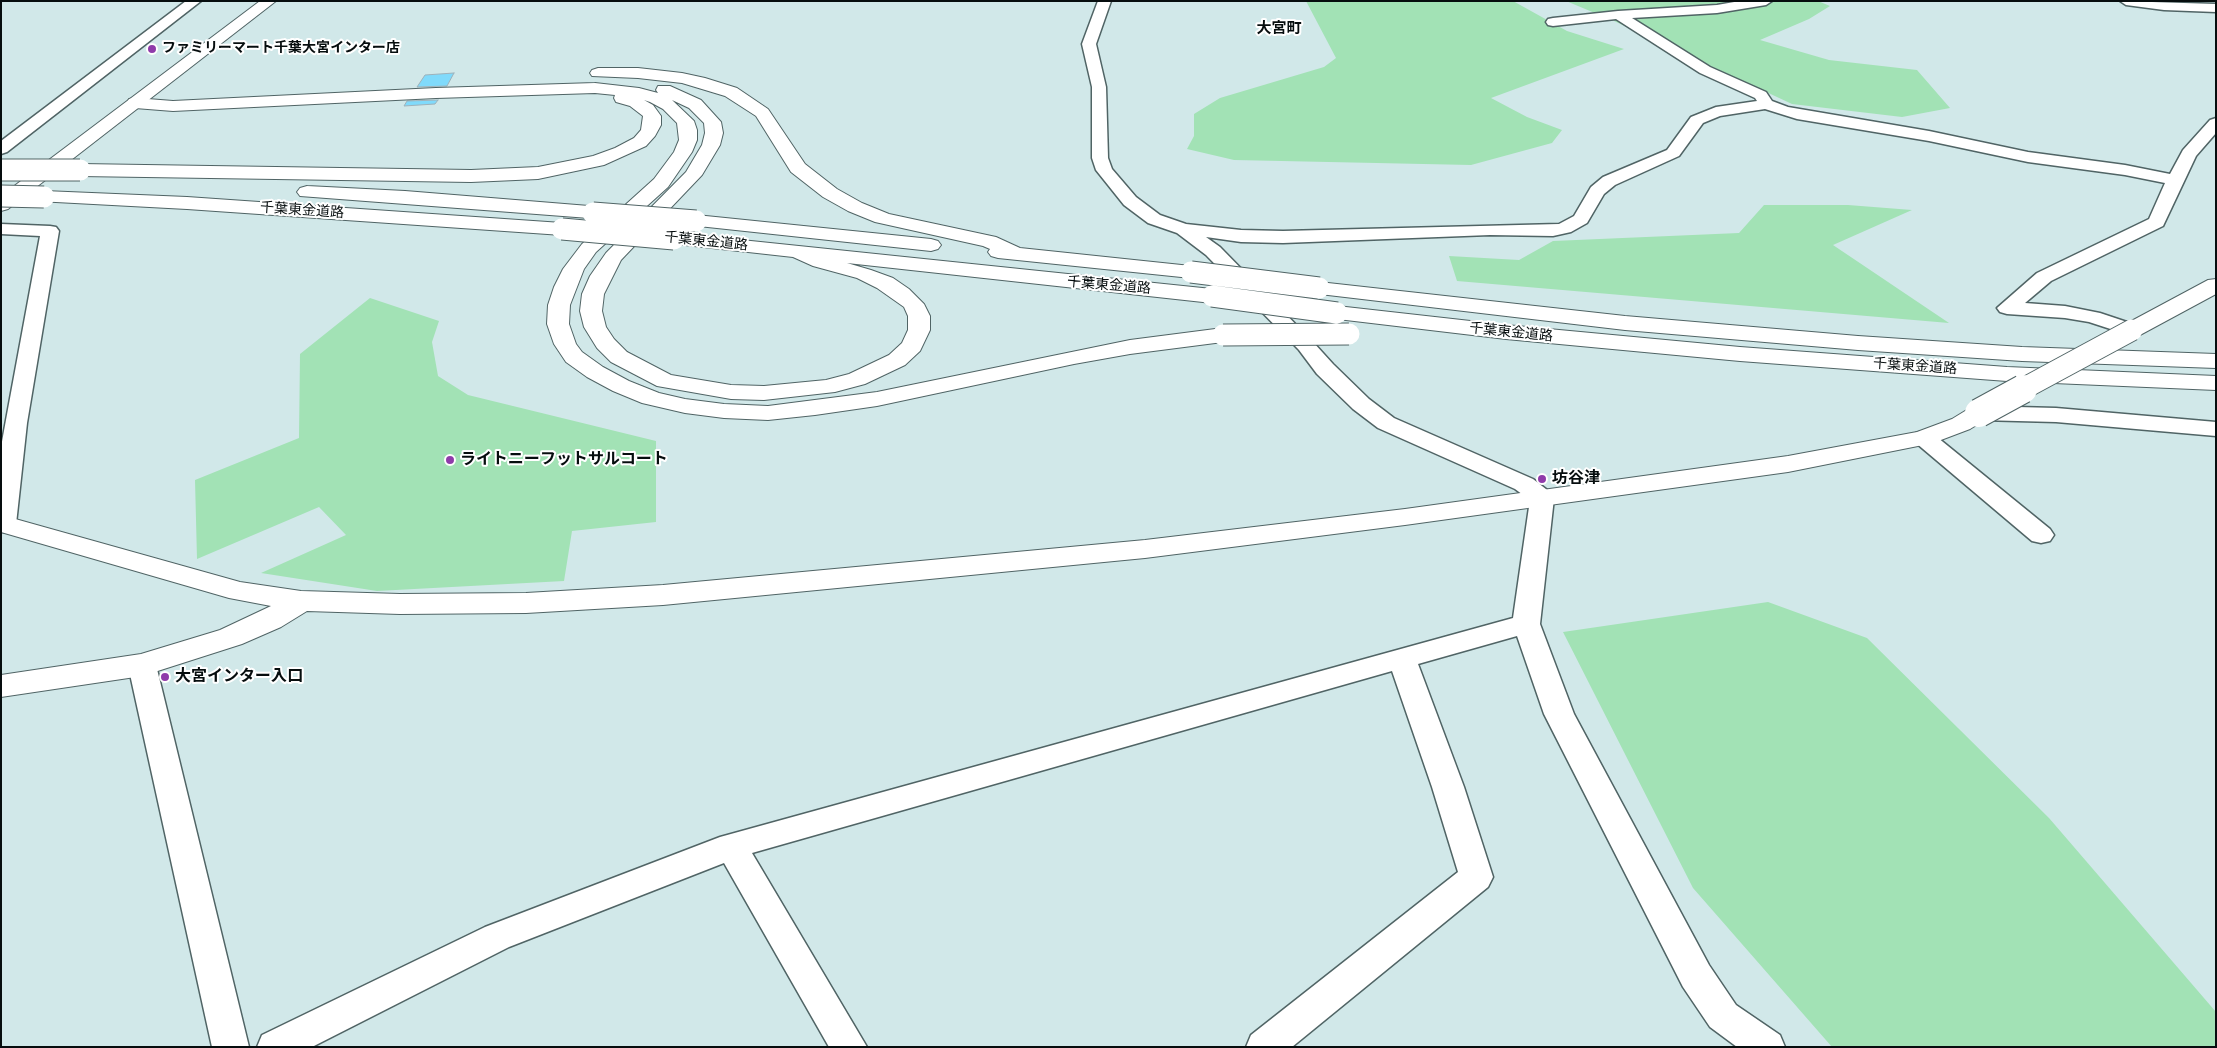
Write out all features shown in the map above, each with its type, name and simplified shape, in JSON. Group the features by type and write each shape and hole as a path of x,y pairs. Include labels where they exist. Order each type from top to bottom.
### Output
{"main road":[{"path":"1,205 270,1"},
{"path":"575,81 610,72 663,75 699,81 731,92 762,113 798,168 830,193 855,207 882,218 988,241 1016,254"},
{"path":"135,103 173,106 436,93 575,81 651,86 683,97 706,113 712,122 714,133 711,145 693,175 613,257 593,294 591,311 594,327 605,343 619,357 640,370 666,380 731,392 764,394 826,387 858,379 897,360 912,346 919,330 919,316 913,304 901,294 885,283 864,274 820,262 797,251"},
{"path":"1,170 75,177 503,176 546,172 598,160 621,152 640,142 649,132 652,125 652,116 636,102 575,81"},
{"path":"575,81 595,88 615,89 656,98 679,113 685,121 688,130 685,146 675,166 661,183 589,248 574,269 559,305 558,324 565,344 574,357 604,377 644,395 686,406 724,411 768,413 815,408 877,399 1074,357 1130,347 1223,335 1349,334 1610,356 1995,381 2139,380"},
{"name":"千葉東金道路","path":"1,182 75,177 406,197 696,221 1191,272 1625,322 1839,341 2022,354 2216,361"},
{"name":"千葉東金道路","path":"1,196 187,203 562,229 797,251 1077,283 1212,296 1516,334 1730,353 2008,374 2216,383"},
{"path":"2,523 239,591 301,601 400,604 526,603 663,595 1145,549 1405,517 1788,464 1924,438 1961,424 2216,285"},
{"path":"1,686 142,665 231,637 270,620 301,601"}],"street":[{"path":"1,149 195,1"},
{"path":"1106,1 1089,44 1099,87 1100,158 1104,170 1130,201 1154,220 1183,229 1241,236 1283,237 1490,230 1553,231 1565,228 1581,218 1597,191 1609,181 1673,153 1697,120 1716,112 1766,104 1797,114 1929,136 2028,157 2125,170 2175,180"},
{"path":"1553,22 1618,15 1717,9 1766,1"},
{"path":"2126,1 2164,6 2216,8"},
{"path":"1618,15 1705,70 1761,95 1766,104"},
{"path":"2132,330 2093,317 2065,312 2006,308 2044,277 2157,222 2175,180 2190,154 2216,123"},
{"path":"1,228 50,232 16,423 2,523"},
{"path":"1183,229 1213,251 1306,346 1324,369 1361,404 1386,423 1524,484 1542,498 1526,624 1560,714 1696,976 1722,1016 1767,1047"},
{"path":"1979,413 2056,415 2216,429"},
{"path":"1924,438 2041,535"},
{"path":"275,1047 497,937 731,846 1526,624"},
{"path":"1264,1047 1476,877 1448,787 1402,660"},
{"path":"142,665 231,1047"},
{"path":"731,846 849,1047"}],"green space":[{"path":"1306,1 1513,1 1567,31 1624,49 1491,98 1527,117 1562,130 1552,143 1471,165 1234,160 1187,149 1194,136 1194,114 1220,98 1324,67 1336,58"},
{"path":"1566,1 1818,1 1830,6 1809,19 1760,40 1829,60 1917,70 1950,108 1902,117 1792,104 1614,21"},
{"path":"1764,205 1848,205 1912,210 1833,245 1949,323 1457,281 1449,256 1519,260 1553,241 1739,233"},
{"name":"ライトニーフットサルコート","path":"370,298 439,321 432,342 438,376 468,395 656,441 656,522 572,531 564,581 377,591 261,573 346,535 319,507 197,559 195,480 299,438 300,354"},
{"path":"1768,602 1867,638 2049,818 2216,1012 2216,1047 1832,1047 1693,888 1563,632"}],"building":[{"path":"454,73 447,86 417,87 425,75"},
{"path":"438,100 435,104 404,106 407,101"}],"place":[{"name":"ファミリーマート千葉大宮インター店","path":"152,49"},
{"name":"ライトニーフットサルコート","path":"450,460"},
{"name":"坊谷津","path":"1542,479"},
{"name":"大宮インター入口","path":"165,677"}],"district":[{"name":"大宮町","path":"1279,29"}]}
